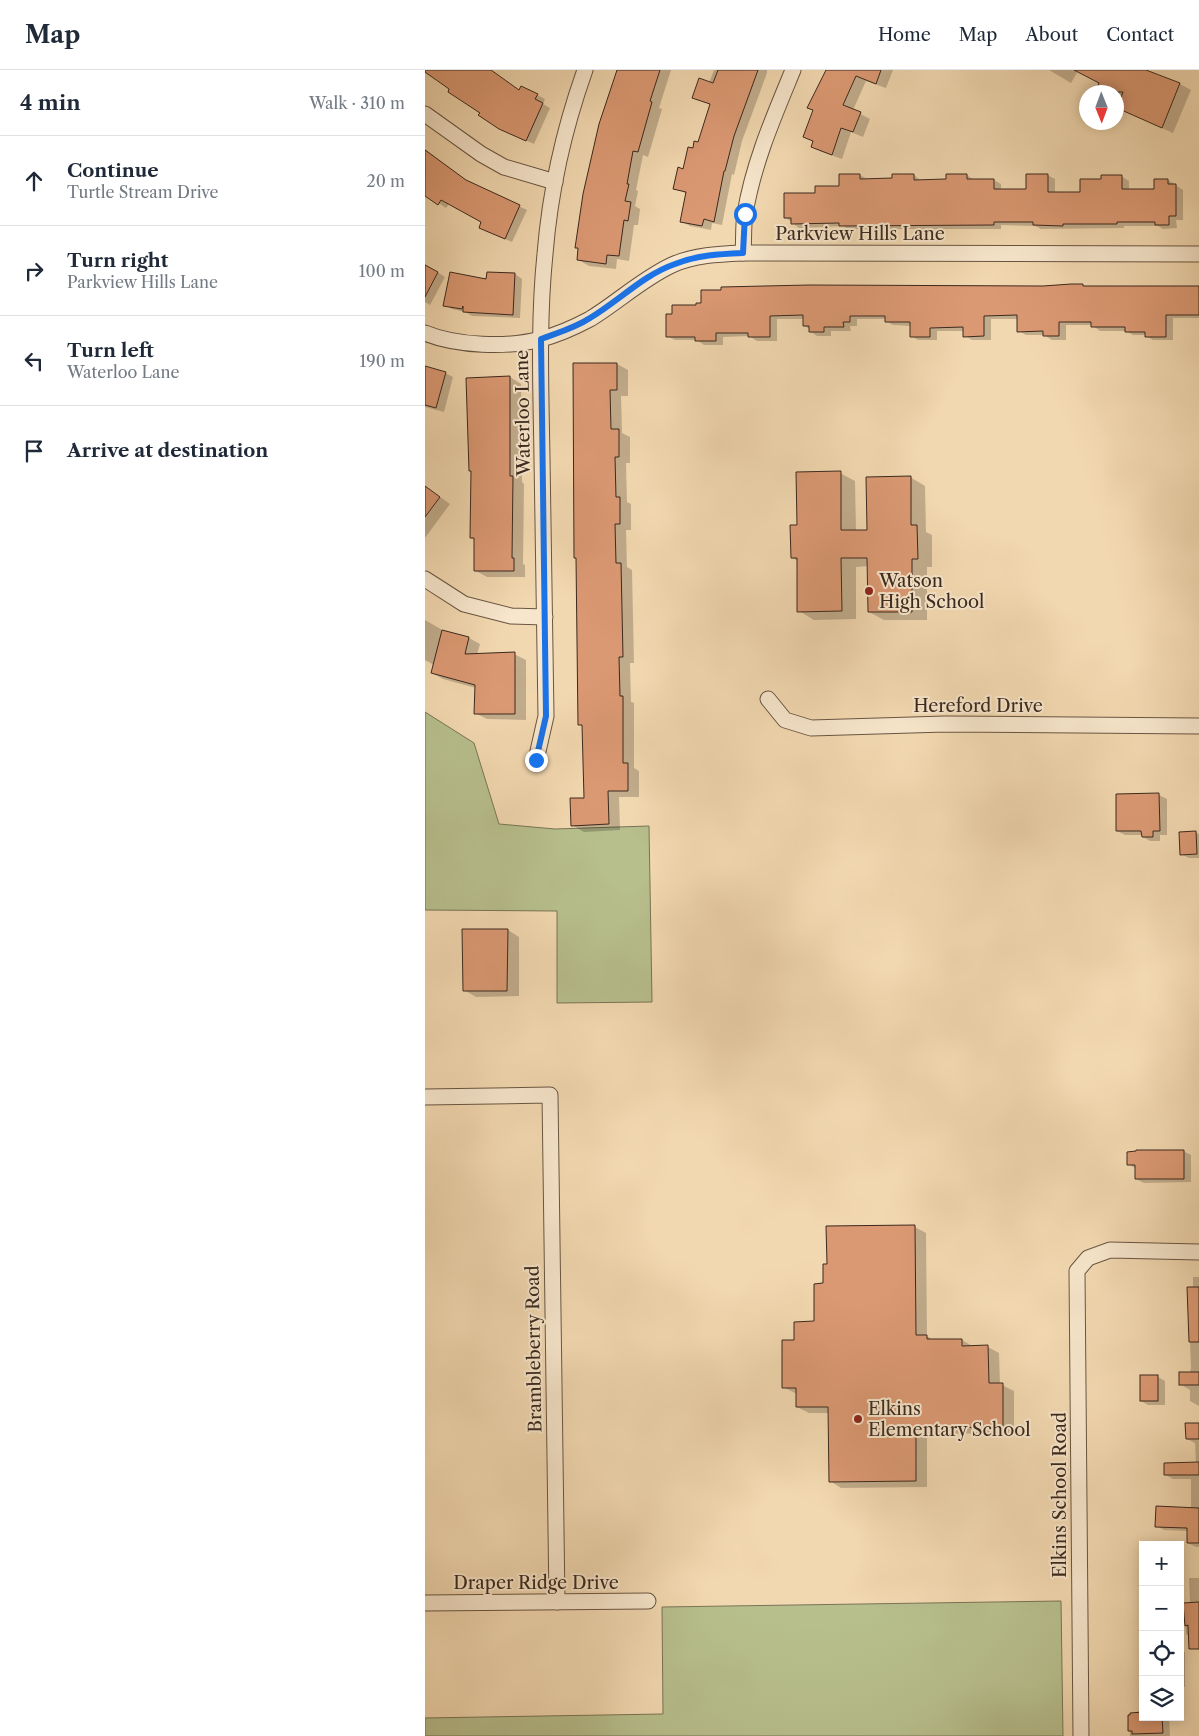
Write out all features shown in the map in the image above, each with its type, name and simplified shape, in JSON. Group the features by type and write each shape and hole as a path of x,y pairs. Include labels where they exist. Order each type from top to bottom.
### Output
{"street":[{"name":"Waterloo Lane","path":"536,760 546,716 541,339 545,254 555,182 577,92 585,70"},
{"path":"743,253 745,214 753,180 771,125 793,70"},
{"path":"425,114 481,154 504,167 555,182"},
{"name":"Parkview Hills Lane","path":"425,333 438,338 475,343 506,344 541,339 590,318 643,281 674,264 707,255 743,253 1199,254"},
{"path":"425,579 464,604 511,616 545,617"},
{"name":"Hereford Drive","path":"768,699 785,720 811,728 945,724 1199,726"},
{"name":"Brambleberry Road","path":"425,1097 550,1096 557,1602"},
{"name":"Elkins School Road","path":"1081,1736 1077,1271 1088,1258 1110,1250 1199,1252"},
{"name":"Draper Ridge Drive","path":"425,1602 648,1601"}],"green space":[{"path":"425,712 474,743 499,824 555,829 649,826 652,1002 557,1003 557,911 425,910"},
{"path":"1061,1601 1063,1736 425,1736 425,1718 663,1714 662,1607"}],"building":[{"path":"425,70 491,70 519,90 521,86 538,94 535,99 543,103 526,141 499,129 478,115 480,113 448,92 449,89 425,72"},
{"path":"617,70 660,70 650,101 652,102 638,152 633,151 625,201 631,202 628,221 624,220 619,256 607,255 606,264 577,260 578,248 575,248 583,194 599,124"},
{"path":"718,70 758,70 734,136 724,171 714,222 704,219 702,226 680,222 686,192 673,189 678,167 683,169 688,147 693,148 694,141 698,142 710,104 692,98 699,78 713,83"},
{"path":"826,70 881,70 876,84 856,76 843,105 861,112 853,132 841,128 832,155 811,147 813,141 803,137 813,110 807,108"},
{"path":"1074,70 1146,70 1180,83 1162,128 1124,111 1124,85 1098,85 1099,83"},
{"path":"425,150 466,180 520,205 505,239 479,228 481,222 441,200 438,205 425,196"},
{"path":"839,174 860,174 860,179 892,178 892,174 914,174 914,180 946,179 946,174 967,174 967,179 994,179 994,189 1026,189 1026,174 1048,174 1048,192 1080,192 1080,179 1101,179 1101,175 1122,175 1122,189 1154,189 1154,179 1168,179 1168,184 1176,184 1176,216 1169,216 1169,225 1155,225 1155,222 1117,222 1117,224 1063,224 1063,226 1033,225 1033,222 994,222 994,225 839,226 839,223 791,224 791,218 784,218 784,193 815,193 815,186 839,186"},
{"path":"425,265 438,272 425,297"},
{"path":"450,272 486,279 487,272 515,273 513,315 463,312 463,306 462,309 443,306"},
{"path":"1083,284 1083,286 1199,286 1199,315 1166,315 1166,337 1145,337 1145,332 1125,332 1125,327 1091,327 1091,322 1059,322 1059,336 1043,336 1043,331 1017,332 1017,315 984,316 984,336 963,337 963,327 930,328 930,337 910,337 910,322 885,322 885,316 850,316 850,322 843,322 844,327 824,327 824,332 809,332 809,326 803,326 803,315 770,316 770,337 748,337 748,333 716,333 716,341 695,341 695,337 666,337 666,314 672,314 672,305 696,305 696,303 701,303 701,290 721,290 721,287 809,285 1043,286"},
{"path":"573,363 617,363 617,390 610,390 611,429 619,429 619,457 615,457 616,497 620,497 620,524 615,524 616,563 621,563 623,657 619,657 620,696 623,696 623,763 628,763 628,791 608,791 609,824 571,826 570,798 584,798 582,725 578,725 576,558 574,558"},
{"path":"425,366 446,372 436,408 425,405"},
{"path":"510,376 510,476 513,476 512,558 514,558 514,571 474,571 474,538 470,538 471,471 469,471 466,378"},
{"path":"841,471 841,530 867,530 866,477 911,476 911,525 917,525 918,559 912,559 912,612 868,612 867,558 841,558 842,611 797,612 797,558 791,558 790,525 797,525 796,472"},
{"path":"425,486 440,497 425,517"},
{"path":"442,630 469,637 465,654 515,652 515,714 474,714 475,685 431,673"},
{"path":"1159,793 1160,831 1153,831 1153,837 1142,837 1141,831 1116,831 1116,794"},
{"path":"1196,831 1197,854 1180,855 1179,832"},
{"path":"462,929 508,929 507,991 463,991"},
{"path":"1136,1150 1184,1150 1184,1179 1135,1179 1135,1165 1127,1165 1127,1152"},
{"path":"915,1225 916,1335 927,1335 927,1339 962,1339 962,1346 988,1345 989,1383 1003,1383 1003,1427 916,1428 916,1481 829,1482 828,1407 796,1407 796,1388 782,1388 782,1340 794,1340 794,1322 814,1321 814,1284 823,1283 823,1264 827,1264 826,1226"},
{"path":"1187,1287 1199,1287 1199,1342 1189,1342"},
{"path":"1179,1372 1199,1372 1199,1385 1179,1385"},
{"path":"1140,1375 1158,1375 1158,1401 1140,1401"},
{"path":"1185,1423 1199,1423 1199,1439 1186,1439"},
{"path":"1199,1462 1199,1475 1164,1475 1164,1463"},
{"path":"1156,1506 1199,1508 1199,1543 1187,1543 1187,1528 1155,1527"},
{"path":"1199,1602 1199,1649 1189,1649 1188,1625 1185,1626 1184,1603"},
{"path":"1139,1712 1139,1721 1162,1721 1163,1733 1132,1734 1132,1731 1128,1731 1128,1715"}],"place":[{"name":"Watson High School","path":"869,591"},
{"name":"Elkins Elementary School","path":"858,1419"}],"route":[{"path":"536,760 546,716 541,339 590,318 643,281 674,264 707,255 743,253 745,214"}]}
